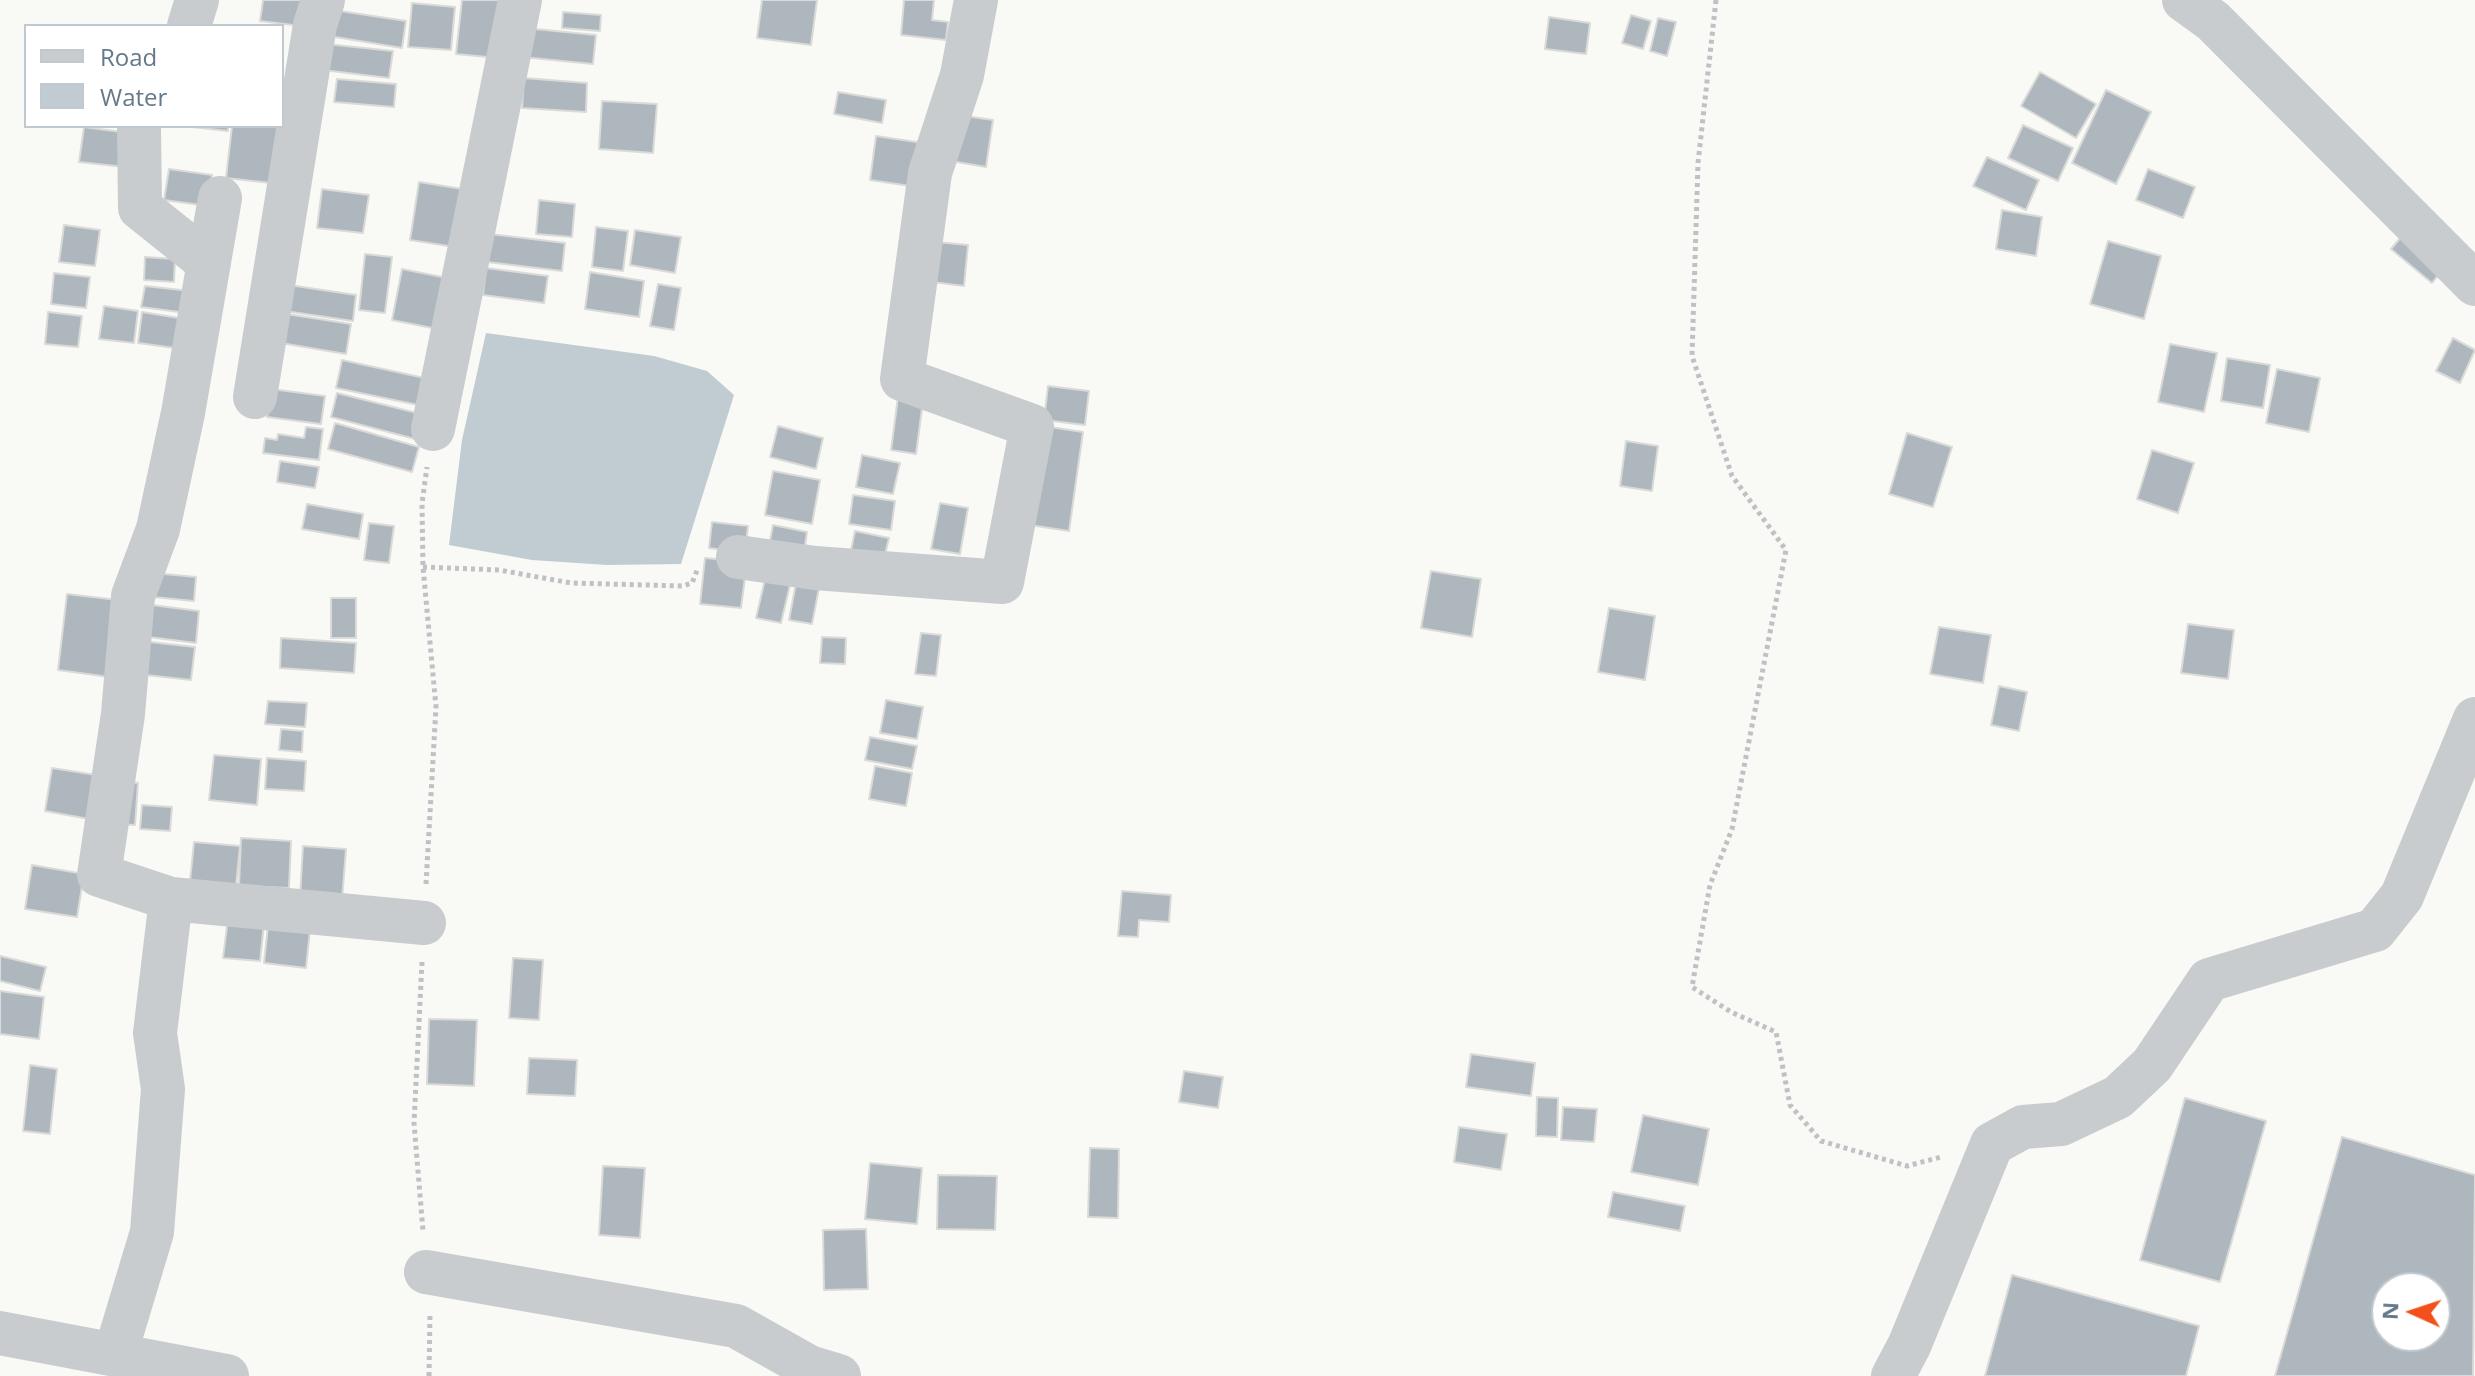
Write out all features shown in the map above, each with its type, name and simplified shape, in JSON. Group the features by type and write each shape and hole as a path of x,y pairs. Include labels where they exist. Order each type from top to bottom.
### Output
{"street":[{"path":"190,24 197,0"},
{"path":"255,397 315,25 323,0"},
{"path":"433,429 520,0"},
{"path":"738,557 815,568 1002,582 1032,426 902,379 930,173 962,75 976,0"},
{"path":"2184,0 2213,21 2475,284"},
{"path":"139,128 140,208 209,263"},
{"path":"220,198 183,413 158,529 133,596 123,714 99,875 171,899 424,923"},
{"path":"1893,1376 1909,1346 1992,1144 2023,1127 2061,1124 2118,1097 2152,1065 2209,980 2375,930 2402,896 2475,719"},
{"path":"115,1355 152,1232 163,1089 155,1033 171,899"},
{"path":"426,1272 736,1326 809,1367 839,1376"},
{"path":"0,1333 227,1376"}],"path":[{"path":"1716,0 1698,163 1692,356 1732,476 1786,550 1732,829 1710,885 1692,987 1731,1012 1776,1032 1790,1105 1821,1141 1907,1166 1992,1144"},
{"path":"423,567 499,570 571,583 683,586 692,583 704,552 738,557"}],"water":[{"path":"486,333 654,356 707,371 734,395 681,564 607,565 532,560 449,545 462,440"}],"building":[{"path":"263,0 305,0 301,26 260,21"},
{"path":"462,0 504,0 498,58 456,54"},
{"path":"762,0 817,0 811,45 757,38"},
{"path":"904,0 934,0 932,20 948,22 946,40 901,35"},
{"path":"412,3 455,7 451,50 408,47"},
{"path":"327,9 406,21 402,48 323,35"},
{"path":"563,12 601,15 600,31 562,28"},
{"path":"1631,15 1651,21 1643,49 1622,43"},
{"path":"1549,17 1590,23 1586,54 1545,49"},
{"path":"1658,18 1676,22 1667,56 1650,51"},
{"path":"525,28 596,35 593,64 522,57"},
{"path":"326,44 393,51 389,78 323,70"},
{"path":"2040,72 2096,104 2076,138 2021,106"},
{"path":"524,78 587,83 586,112 522,108"},
{"path":"337,79 396,84 394,107 334,102"},
{"path":"2106,90 2151,112 2116,184 2072,163"},
{"path":"838,92 886,100 882,123 834,114"},
{"path":"602,101 657,104 653,153 599,149"},
{"path":"959,115 993,120 986,167 951,161"},
{"path":"2023,125 2073,148 2058,181 2008,158"},
{"path":"84,128 129,133 125,167 79,162"},
{"path":"201,128 228,128 228,131"},
{"path":"232,128 278,128 271,183 226,178"},
{"path":"876,136 923,143 917,187 870,180"},
{"path":"1987,157 2039,180 2026,210 1973,186"},
{"path":"169,169 212,175 208,206 164,200"},
{"path":"2148,169 2195,187 2183,218 2136,200"},
{"path":"419,182 469,190 461,248 410,240"},
{"path":"322,189 369,195 363,233 317,228"},
{"path":"539,200 575,204 572,237 536,234"},
{"path":"2002,210 2042,217 2036,256 1996,249"},
{"path":"64,225 100,230 95,266 59,262"},
{"path":"596,227 628,231 623,271 592,267"},
{"path":"635,230 681,237 675,273 630,265"},
{"path":"2407,230 2447,264 2432,283 2391,249"},
{"path":"482,233 565,243 562,271 479,261"},
{"path":"2108,241 2161,256 2144,319 2090,304"},
{"path":"936,242 968,245 964,286 932,282"},
{"path":"365,254 392,257 385,313 359,310"},
{"path":"145,257 175,259 174,282 144,280"},
{"path":"486,268 548,276 544,303 483,295"},
{"path":"402,269 452,279 442,330 392,320"},
{"path":"590,272 644,281 639,317 585,309"},
{"path":"54,273 90,277 86,308 51,304"},
{"path":"282,284 356,295 353,321 278,310"},
{"path":"658,284 681,288 674,330 650,326"},
{"path":"145,286 190,291 187,313 141,307"},
{"path":"104,306 138,311 134,343 99,339"},
{"path":"48,312 82,316 78,347 45,344"},
{"path":"142,312 179,318 175,348 138,343"},
{"path":"280,313 351,324 346,354 275,342"},
{"path":"2453,338 2475,350 2460,383 2436,371"},
{"path":"2170,344 2217,353 2204,412 2158,402"},
{"path":"2227,358 2270,365 2263,408 2221,401"},
{"path":"342,360 429,379 423,406 336,388"},
{"path":"2277,369 2320,378 2309,432 2266,423"},
{"path":"1048,386 1089,391 1085,425 1044,420"},
{"path":"271,389 325,396 321,424 267,417"},
{"path":"337,393 425,415 419,440 331,417"},
{"path":"898,397 923,401 916,454 891,450"},
{"path":"335,423 419,447 412,472 328,449"},
{"path":"1037,425 1083,432 1069,531 1023,524"},
{"path":"778,426 823,438 816,469 770,457"},
{"path":"306,427 323,429 319,460 263,453 265,438 277,440 278,434 304,438"},
{"path":"1907,433 1952,447 1933,507 1889,494"},
{"path":"1626,441 1658,446 1652,491 1620,486"},
{"path":"2152,450 2194,463 2178,513 2137,499"},
{"path":"862,455 900,463 893,494 856,487"},
{"path":"280,461 319,467 315,488 277,482"},
{"path":"773,471 820,480 812,524 765,515"},
{"path":"853,495 895,501 891,530 849,524"},
{"path":"940,503 968,508 960,554 931,549"},
{"path":"307,504 363,514 359,539 302,529"},
{"path":"712,522 748,526 745,553 709,548"},
{"path":"369,523 394,526 389,563 364,560"},
{"path":"773,525 807,532 804,553 769,546"},
{"path":"855,531 889,538 883,563 850,555"},
{"path":"705,558 747,562 741,608 700,604"},
{"path":"769,562 794,568 781,623 756,618"},
{"path":"1431,571 1481,579 1472,637 1421,628"},
{"path":"154,573 196,577 194,601 153,597"},
{"path":"796,583 819,588 812,624 789,620"},
{"path":"67,594 118,600 109,677 58,670"},
{"path":"331,598 356,598 356,638 331,638"},
{"path":"144,604 199,611 196,643 141,636"},
{"path":"1609,608 1655,616 1645,680 1598,672"},
{"path":"2188,624 2234,630 2228,679 2181,673"},
{"path":"1939,627 1991,635 1983,683 1930,674"},
{"path":"921,633 941,635 936,676 915,674"},
{"path":"822,637 846,638 845,664 820,663"},
{"path":"281,638 356,643 354,673 280,668"},
{"path":"141,641 195,647 191,680 137,674"},
{"path":"1999,686 2027,692 2019,731 1991,725"},
{"path":"886,700 923,707 917,739 880,733"},
{"path":"268,701 307,703 305,727 265,724"},
{"path":"281,729 303,731 302,752 279,750"},
{"path":"870,737 917,746 912,769 865,760"},
{"path":"214,755 261,759 257,805 209,800"},
{"path":"267,758 306,761 304,791 265,789"},
{"path":"875,766 912,773 906,806 869,799"},
{"path":"52,768 96,775 89,819 45,811"},
{"path":"118,782 138,783 135,825 116,824"},
{"path":"142,805 172,807 170,831 140,829"},
{"path":"241,838 291,841 289,888 239,886"},
{"path":"194,842 240,846 236,886 190,881"},
{"path":"303,846 346,849 342,900 300,897"},
{"path":"32,865 84,874 77,917 25,909"},
{"path":"1122,891 1171,895 1169,922 1139,920 1138,937 1118,936"},
{"path":"229,910 265,915 260,961 223,958"},
{"path":"269,916 311,921 306,968 264,963"},
{"path":"0,956 46,967 40,991 0,981"},
{"path":"513,958 543,960 539,1020 509,1018"},
{"path":"0,991 44,997 39,1039 0,1034"},
{"path":"429,1019 477,1020 474,1086 427,1084"},
{"path":"1471,1054 1535,1063 1531,1096 1466,1087"},
{"path":"529,1058 577,1060 575,1096 527,1094"},
{"path":"30,1065 57,1069 50,1134 23,1131"},
{"path":"1184,1071 1223,1077 1218,1108 1179,1102"},
{"path":"1537,1097 1558,1098 1557,1137 1536,1136"},
{"path":"2185,1098 2266,1121 2220,1282 2140,1260"},
{"path":"1563,1107 1597,1109 1594,1142 1561,1140"},
{"path":"1643,1115 1709,1129 1698,1185 1631,1172"},
{"path":"1459,1127 1507,1134 1501,1170 1454,1162"},
{"path":"2342,1137 2475,1175 2473,1376 2275,1376"},
{"path":"1090,1148 1119,1149 1118,1218 1088,1217"},
{"path":"870,1163 922,1168 917,1224 865,1219"},
{"path":"603,1166 645,1168 640,1238 599,1235"},
{"path":"938,1175 997,1176 995,1230 937,1229"},
{"path":"1613,1192 1685,1206 1680,1231 1608,1217"},
{"path":"866,1229 868,1289 824,1290 823,1230"},
{"path":"2012,1275 2199,1326 2186,1376 1985,1376"}]}
